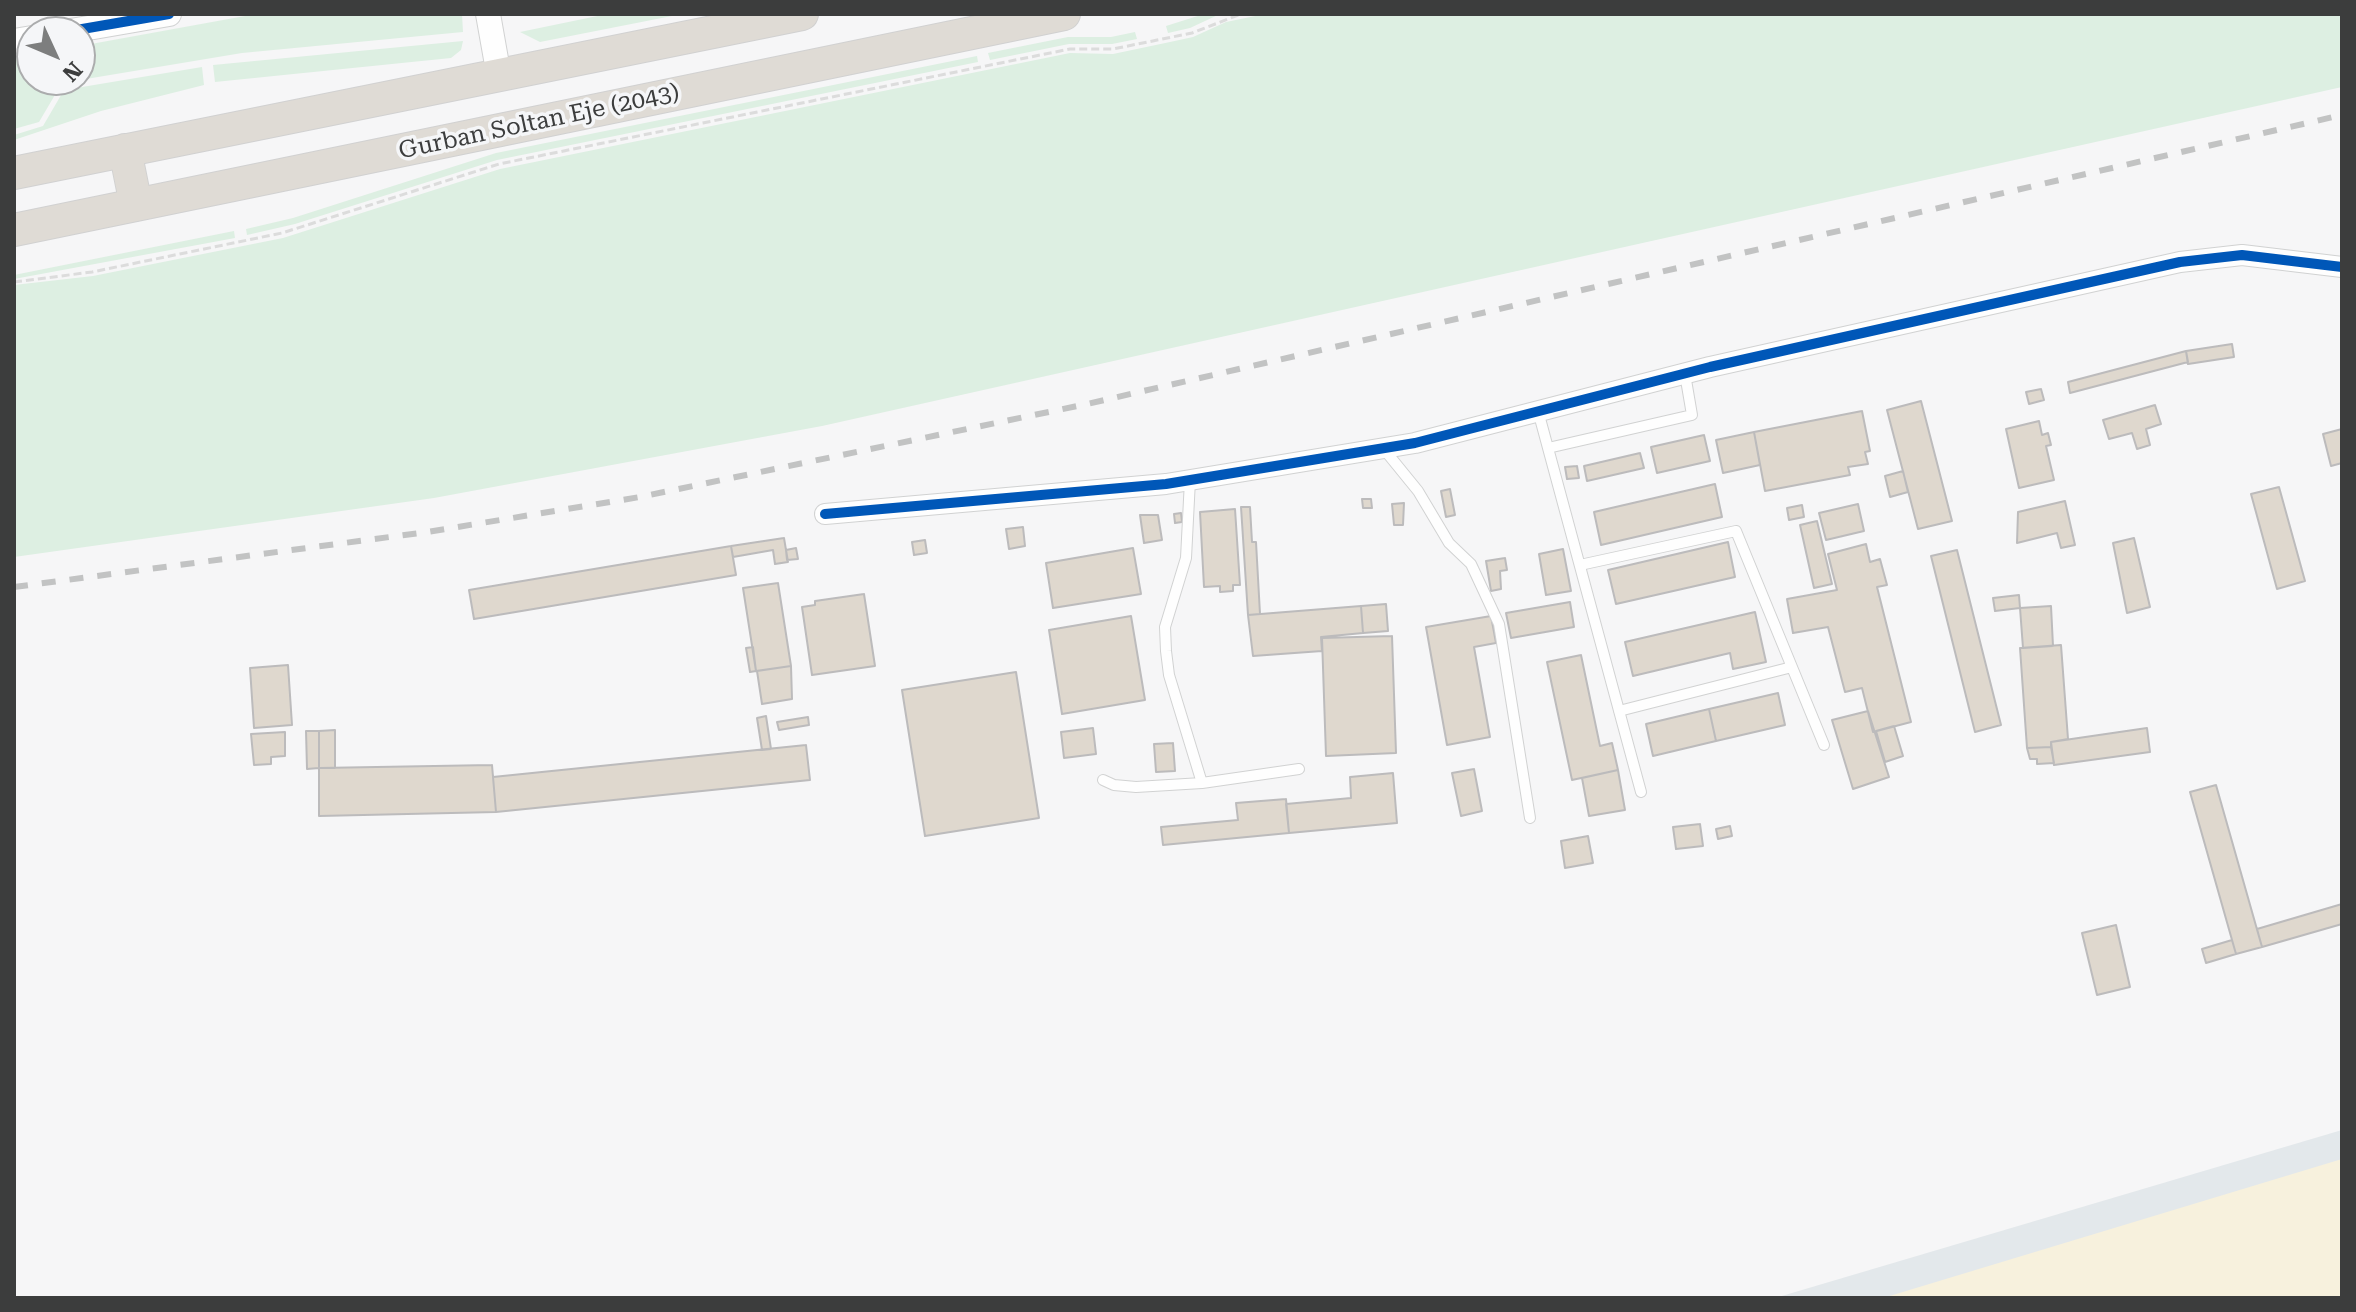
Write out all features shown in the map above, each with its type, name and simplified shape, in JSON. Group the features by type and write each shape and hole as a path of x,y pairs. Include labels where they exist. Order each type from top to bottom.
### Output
{"highway":[{"path":"14,173 802,14"},
{"name":"Gurban Soltan Eje (2043)","path":"14,230 1064,14"},
{"path":"125,150 136,205"}],"street":[{"path":"96,27 169,14"},
{"path":"488,14 499,76"},
{"path":"825,514 1190,480 1383,448 1685,374 2180,262 2242,255 2342,267"}],"lane":[{"path":"1548,448 1692,415 1685,374"},
{"path":"1538,411 1641,792"},
{"path":"1383,448 1418,491 1449,543 1471,564 1499,624 1530,818"},
{"path":"1190,480 1186,558 1165,627 1169,675 1202,783"},
{"path":"1580,565 1736,531 1824,745"},
{"path":"1619,711 1792,667"},
{"path":"1103,780 1114,785 1136,787 1202,783 1299,769"}],"path":[{"path":"14,282 92,272 282,233 499,164 1070,49 1113,49 1192,33 1241,14"}],"shaded area":[{"path":"2342,1130 2342,1298 1775,1298"}],"green space":[{"path":"256,14 462,14 463,32 242,53 96,77 96,43"},
{"path":"607,14 682,14 540,42 520,32"},
{"path":"1204,14 1220,14 1190,28 1168,33 1166,26"},
{"path":"1265,14 2342,14 2342,87 822,426 434,498 14,557 14,285 93,276 283,238 500,169 1070,53 1113,54 1193,37 1226,22"},
{"path":"1135,32 1137,39 1112,44 1069,44 990,60 988,53 1068,37 1111,37"},
{"path":"463,41 461,50 451,58 215,82 213,65"},
{"path":"977,56 978,62 497,160 295,224 247,235 246,229 293,218 496,153"},
{"path":"14,58 16,96 54,96 39,122 14,129"},
{"path":"202,67 204,85 101,111 14,140 14,135 43,126 60,96 96,96 96,85"},
{"path":"234,231 235,238 14,279 14,275"}],"sand":[{"path":"2342,1159 2342,1298 1883,1298"}],"building":[{"path":"2232,344 2234,357 2188,364 2186,351"},
{"path":"2186,351 2188,362 2070,393 2068,382"},
{"path":"2041,389 2044,400 2029,404 2026,392"},
{"path":"1921,401 1952,521 1918,529 1887,410"},
{"path":"2155,405 2161,424 2146,429 2150,445 2137,449 2132,433 2109,439 2103,420"},
{"path":"1862,411 1870,451 1865,452 1868,464 1848,467 1850,475 1765,491 1754,432"},
{"path":"2039,421 2042,435 2048,433 2051,445 2046,446 2054,480 2019,488 2006,429"},
{"path":"2342,429 2342,463 2331,466 2323,434"},
{"path":"1754,432 1760,465 1723,473 1716,440"},
{"path":"1704,435 1710,461 1657,473 1651,447"},
{"path":"1640,453 1644,468 1587,481 1584,466"},
{"path":"1577,466 1579,478 1567,479 1565,467"},
{"path":"1903,471 1908,492 1890,497 1885,476"},
{"path":"1715,484 1722,517 1601,545 1594,512"},
{"path":"2279,487 2305,581 2277,589 2251,494"},
{"path":"1450,489 1455,515 1446,517 1441,491"},
{"path":"1362,499 1371,499 1372,508 1363,508"},
{"path":"2065,501 2075,545 2061,548 2057,533 2017,543 2018,512"},
{"path":"1404,503 1403,525 1394,525 1392,504"},
{"path":"1858,504 1864,531 1826,540 1819,513"},
{"path":"1802,505 1804,517 1789,520 1787,508"},
{"path":"1241,507 1250,507 1252,542 1256,542 1260,614 1248,615"},
{"path":"1235,509 1240,585 1233,585 1233,591 1220,592 1220,586 1204,587 1200,512"},
{"path":"1181,513 1182,522 1175,523 1174,514"},
{"path":"1140,515 1158,515 1162,540 1144,543"},
{"path":"1817,521 1832,584 1814,588 1800,525"},
{"path":"1023,527 1025,546 1009,549 1006,529"},
{"path":"784,538 788,562 775,564 773,550 733,557 731,546"},
{"path":"2134,538 2150,607 2127,613 2113,543"},
{"path":"925,540 927,553 914,555 912,542"},
{"path":"1728,542 1735,577 1616,604 1608,570"},
{"path":"1866,544 1870,562 1880,559 1887,585 1877,587 1911,722 1873,732 1862,688 1845,692 1828,627 1793,633 1787,599 1837,590 1828,554"},
{"path":"731,546 736,575 474,619 469,590"},
{"path":"796,548 798,559 787,560 786,550"},
{"path":"1133,548 1141,594 1053,608 1046,563"},
{"path":"1563,549 1571,591 1546,595 1539,554"},
{"path":"1957,550 2001,725 1975,732 1931,556"},
{"path":"1505,558 1507,570 1500,571 1501,589 1491,591 1486,561"},
{"path":"778,583 791,666 756,671 743,588"},
{"path":"864,594 875,666 812,675 802,607 815,605 815,601"},
{"path":"2019,595 2020,608 1995,611 1993,598"},
{"path":"1570,602 1574,627 1511,638 1506,613"},
{"path":"1386,604 1388,631 1363,633 1361,606"},
{"path":"1361,606 1363,633 1321,637 1322,651 1253,656 1248,615"},
{"path":"2051,606 2053,646 2023,648 2020,608"},
{"path":"1755,612 1766,662 1733,669 1730,653 1633,676 1625,642"},
{"path":"1131,616 1145,700 1062,714 1049,630"},
{"path":"1491,616 1496,643 1474,647 1490,737 1447,745 1426,627"},
{"path":"1392,636 1396,753 1326,756 1322,638"},
{"path":"2061,645 2068,739 2051,742 2051,747 2027,748 2020,648"},
{"path":"753,647 756,671 750,672 746,648"},
{"path":"1581,655 1600,746 1612,743 1618,770 1572,780 1547,662"},
{"path":"288,665 292,725 254,728 250,668"},
{"path":"791,666 792,699 762,704 757,671"},
{"path":"1016,672 1039,818 925,836 902,690"},
{"path":"1778,693 1785,725 1716,741 1709,709"},
{"path":"1709,709 1716,741 1653,756 1646,724"},
{"path":"1868,711 1889,777 1853,789 1832,720"},
{"path":"766,716 771,749 762,750 757,718"},
{"path":"808,717 809,725 779,730 777,722"},
{"path":"1894,726 1903,756 1885,762 1876,731"},
{"path":"1093,728 1096,754 1064,758 1061,732"},
{"path":"2147,728 2150,752 2054,765 2051,742"},
{"path":"335,730 335,768 319,768 319,731"},
{"path":"306,731 319,731 319,768 307,769"},
{"path":"285,732 285,756 271,757 271,764 254,765 251,734"},
{"path":"1173,743 1175,771 1156,772 1154,744"},
{"path":"806,745 810,780 496,812 493,777"},
{"path":"2051,747 2054,763 2037,764 2037,759 2030,759 2027,748"},
{"path":"492,765 496,812 319,816 319,768"},
{"path":"1474,769 1482,811 1461,816 1452,773"},
{"path":"1618,770 1625,810 1589,816 1582,778"},
{"path":"1393,773 1397,823 1289,833 1286,804 1351,798 1350,777"},
{"path":"2216,785 2262,947 2236,954 2190,792"},
{"path":"1286,799 1289,833 1163,845 1161,827 1238,820 1236,803"},
{"path":"1700,824 1703,846 1676,849 1673,827"},
{"path":"1730,826 1732,836 1718,839 1716,829"},
{"path":"1588,836 1593,863 1565,868 1561,841"},
{"path":"2342,904 2342,924 2262,947 2257,929"},
{"path":"2116,925 2130,987 2097,995 2082,933"},
{"path":"2232,940 2236,954 2206,963 2202,949"}],"railway":[{"path":"14,587 427,532 640,497 1087,404 2342,115"}],"cycle path":[{"path":"96,27 169,14"},
{"path":"825,514 1166,484 1415,443 1710,367 2180,262 2242,255 2342,267"}]}
